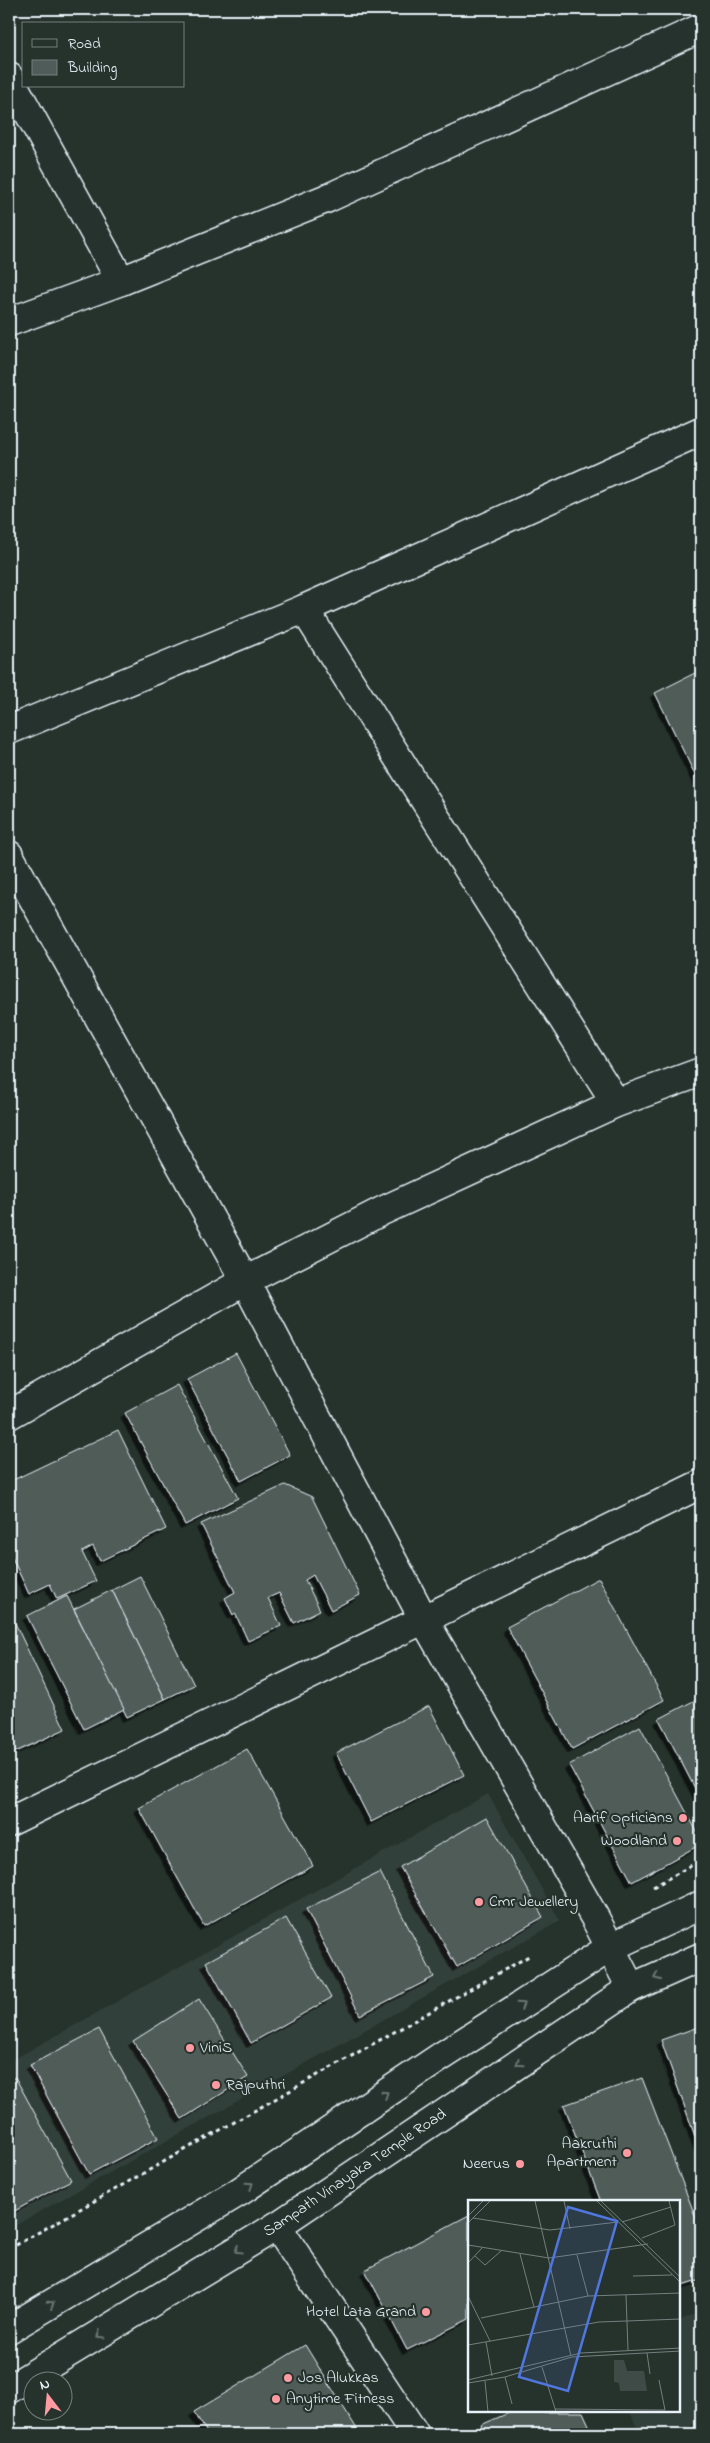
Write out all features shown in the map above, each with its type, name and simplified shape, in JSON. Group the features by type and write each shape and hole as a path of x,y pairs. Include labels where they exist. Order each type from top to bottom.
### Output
{"street":[{"path":"9,322 121,281 328,198 701,28"},
{"path":"9,77 121,281"},
{"path":"9,730 304,609 701,431"},
{"path":"304,609 616,1103"},
{"path":"9,855 245,1281 423,1618 611,1947 631,1988"},
{"path":"9,1415 245,1281 382,1211 616,1103 701,1072"},
{"path":"9,1822 423,1618 701,1484"},
{"path":"9,2329 239,2192 447,2053 611,1947 701,1905"},
{"name":"Sampath Vinayaka Temple Road","path":"9,2389 277,2226 631,1988 701,1957"},
{"path":"277,2226 415,2434"}],"path":[{"path":"644,1891 701,1860"},
{"path":"9,2249 532,1954"}],"shaded area":[{"path":"488,1794 560,1921 9,2229 9,2062"},
{"path":"697,2313 701,2323 701,2421 673,2434 640,2434 630,2413 680,2413 680,2321"}],"building":[{"path":"701,670 701,787 655,693"},
{"path":"236,1353 290,1455 241,1481 187,1379"},
{"path":"177,1385 238,1498 185,1525 125,1413"},
{"path":"118,1430 166,1529 100,1561 93,1546 82,1552 96,1581 57,1599 50,1584 29,1594 9,1551 9,1482"},
{"path":"285,1485 312,1497 360,1595 331,1610 313,1575 305,1580 320,1610 294,1623 279,1593 268,1598 281,1626 248,1641 235,1613 233,1615 225,1598 235,1592 201,1524"},
{"path":"140,1576 194,1685 165,1699 112,1590"},
{"path":"599,1578 664,1700 572,1749 507,1627"},
{"path":"112,1590 165,1699 127,1717 74,1609"},
{"path":"67,1596 124,1709 84,1729 27,1616"},
{"path":"15,1623 65,1729 9,1755 9,1626"},
{"path":"701,1697 701,1797 700,1798 659,1719"},
{"path":"429,1706 464,1775 371,1822 336,1753"},
{"path":"640,1726 701,1839 701,1844 632,1882 569,1765"},
{"path":"247,1749 313,1866 204,1926 139,1808"},
{"path":"487,1817 543,1917 457,1967 400,1867"},
{"path":"380,1872 434,1977 360,2015 306,1909"},
{"path":"286,1918 331,1998 251,2043 206,1962"},
{"path":"199,1999 248,2077 182,2119 133,2041"},
{"path":"701,2026 701,2153 661,2040"},
{"path":"99,2029 158,2138 89,2174 30,2065"},
{"path":"15,2077 71,2180 9,2214 9,2081"},
{"name":"Aakruthi Apartment","path":"642,2078 701,2231 701,2280 680,2287 680,2200 600,2200 564,2105"},
{"path":"468,2216 468,2320 407,2350 365,2270"},
{"name":"Jos Alukkas","path":"305,2345 360,2434 208,2434 194,2412"},
{"path":"509,2413 583,2413 593,2434 485,2434 481,2425"}],"place":[{"name":"Aarif Opticians","path":"683,1818"},
{"name":"Woodland","path":"677,1841"},
{"name":"Cmr Jewellery","path":"479,1902"},
{"name":"ViniS","path":"190,2048"},
{"name":"Rajputhri","path":"216,2085"},
{"name":"Aakruthi Apartment","path":"627,2153"},
{"name":"Neerus","path":"520,2164"},
{"name":"Hotel Lata Grand","path":"426,2312"},
{"name":"Jos Alukkas","path":"288,2378"},
{"name":"Anytime Fitness","path":"276,2399"}]}
